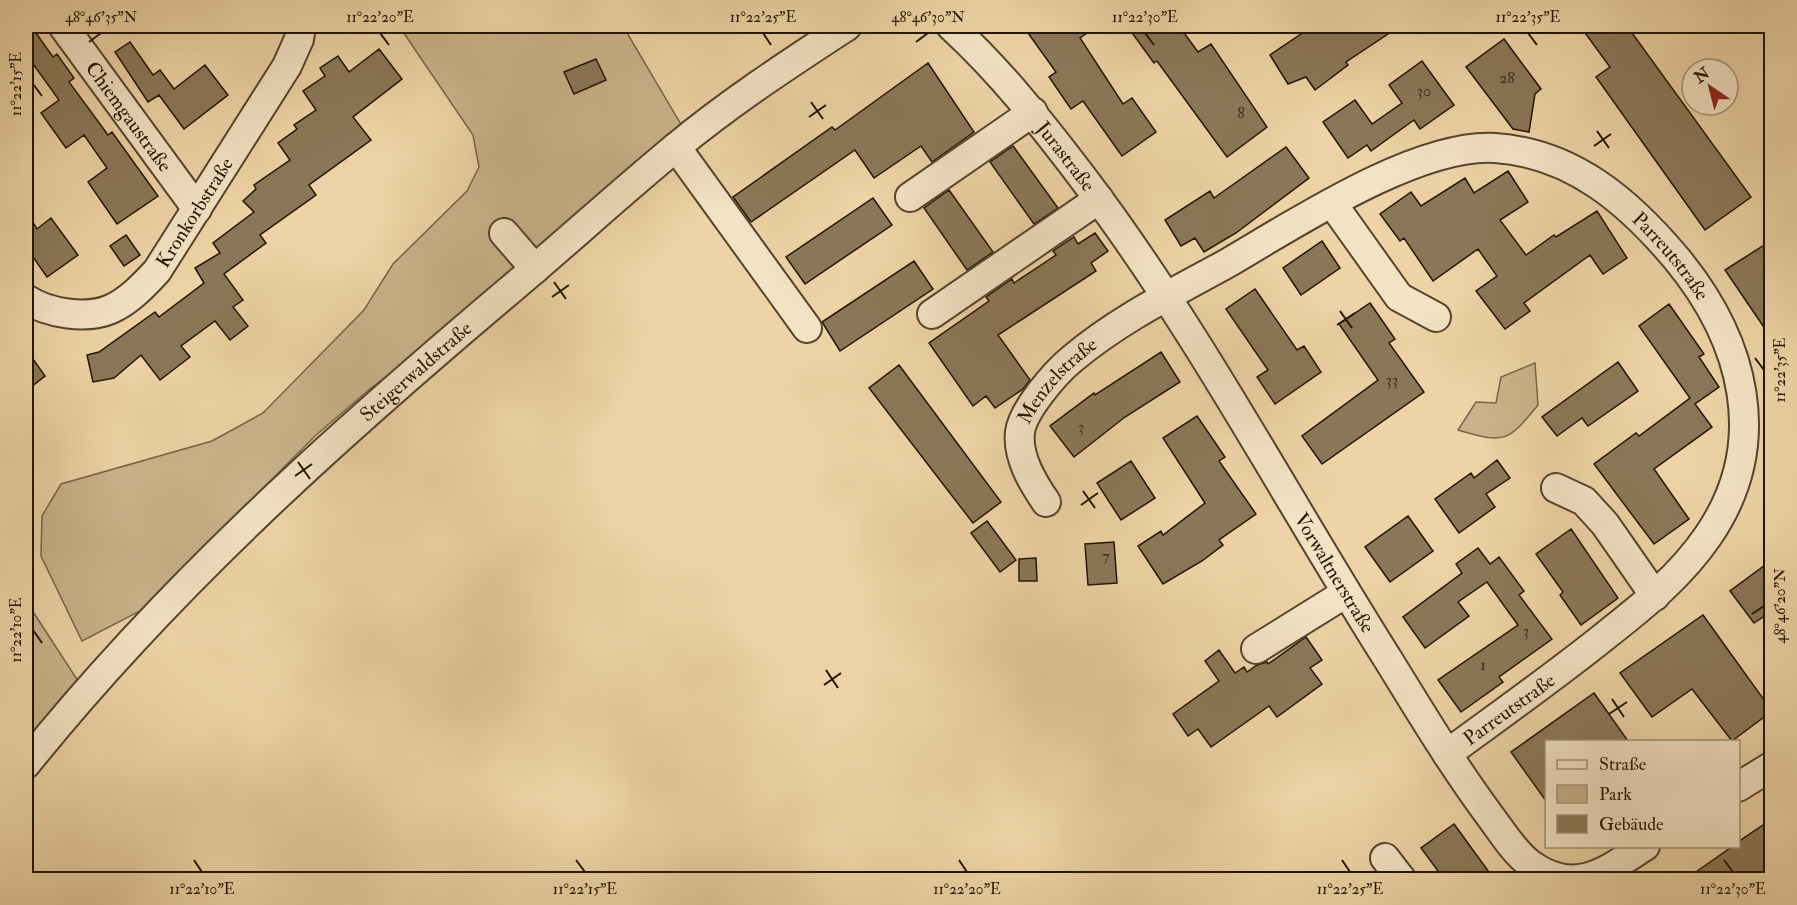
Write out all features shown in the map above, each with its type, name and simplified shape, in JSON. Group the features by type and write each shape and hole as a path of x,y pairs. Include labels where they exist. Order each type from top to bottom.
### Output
{"street":[{"name":"Chiemgaustraße","path":"63,26 197,209"},
{"name":"Kronkorbstraße","path":"26,299 39,307 77,314 110,310 140,290 157,271 287,66 299,39 301,26"},
{"name":"Steigerwaldstraße","path":"26,764 136,634 303,470 370,409 676,147 783,68 848,26"},
{"name":"Jurastraße","path":"951,26 1033,112 1168,296"},
{"path":"910,197 1033,112"},
{"path":"676,147 807,328"},
{"name":"Parreutstraße","path":"1168,296 1332,203 1394,172 1448,154 1490,148 1534,153 1582,172 1620,200 1651,228 1687,271 1706,299 1736,363 1744,399 1745,434 1739,467 1727,501 1710,534 1686,565 1655,596 1558,674 1447,754"},
{"path":"932,314 1099,199"},
{"path":"1332,203 1399,297 1436,317"},
{"path":"504,233 535,269"},
{"name":"Menzelstraße","path":"1046,502 1026,471 1020,432 1036,397 1069,361 1125,320 1168,296"},
{"name":"Vorwaltnerstraße","path":"1168,296 1346,593 1447,754 1511,845 1531,864 1559,879"},
{"path":"1556,488 1584,501 1655,596"},
{"path":"1256,648 1346,593"},
{"path":"1740,786 1772,766"},
{"path":"1559,879 1588,879 1601,875 1642,848"}],"green space":[{"path":"399,26 623,26 682,126 469,313 371,388 315,436 142,610 82,641 41,556 42,516 61,484 212,441 263,413 364,310 393,264 467,191 479,167 473,135"},
{"path":"1535,363 1538,405 1512,433 1496,438 1458,430 1476,402 1496,403 1501,377"},
{"path":"26,601 80,684 26,743"}],"building":[{"path":"26,26 31,26 53,57 57,54 74,78 69,82 108,135 112,132 158,196 117,224 88,182 107,168 84,135 66,148 41,113 59,100 26,54"},
{"path":"1023,26 1097,26 1080,38 1123,104 1132,98 1156,132 1122,156 1083,101 1071,109 1049,77 1056,72"},
{"path":"1127,26 1179,26 1198,52 1211,44 1267,127 1227,157 1157,61 1154,63"},
{"path":"1313,26 1400,26 1346,62 1348,65 1315,90 1306,77 1288,84 1270,55"},
{"path":"1580,26 1627,26 1680,99 1680,117 1693,117 1751,197 1705,230 1596,77 1610,67"},
{"path":"1504,39 1541,89 1535,94 1529,132 1513,129 1466,67"},
{"path":"130,42 153,75 160,70 174,89 205,65 228,95 184,129 159,95 148,102 115,52"},
{"path":"379,49 402,79 353,117 371,140 309,185 316,195 260,235 266,243 224,274 243,300 233,307 248,326 230,340 215,321 181,346 190,357 160,380 141,355 114,378 93,382 87,355 99,352 155,312 159,317 204,283 195,268 220,253 213,243 254,212 243,201 256,189 254,185 290,160 278,143 297,129 294,125 316,110 303,91 325,76 320,68 338,56 349,72"},
{"path":"596,59 606,80 574,94 564,72"},
{"path":"1422,61 1454,105 1420,129 1414,120 1371,151 1367,145 1348,158 1323,122 1355,100 1372,124 1402,103 1389,85"},
{"path":"928,63 974,132 932,162 921,146 874,178 855,150 751,222 733,197 832,127 835,130"},
{"path":"1013,146 1058,208 1034,224 990,162"},
{"path":"1286,147 1309,178 1236,233 1204,252 1195,238 1181,246 1165,220 1210,191 1214,198"},
{"path":"1508,171 1528,202 1500,220 1526,255 1554,235 1556,237 1597,211 1627,258 1603,274 1590,255 1524,303 1530,311 1505,329 1476,291 1497,276 1478,249 1433,281 1404,238 1400,241 1380,214 1411,192 1421,206 1465,178 1474,193"},
{"path":"949,190 993,252 967,270 924,208"},
{"path":"873,198 892,225 805,284 786,257"},
{"path":"26,211 37,229 51,218 78,255 47,277 26,247"},
{"path":"1095,233 1108,251 1091,263 1096,271 998,335 1030,380 1023,389 995,408 986,396 973,406 929,343 989,301 986,297 1012,279 1014,283 1056,255 1053,251 1074,237 1078,244"},
{"path":"126,235 140,255 124,266 110,246"},
{"path":"1772,240 1772,339 1725,270"},
{"path":"1322,241 1340,268 1301,295 1283,268"},
{"path":"914,261 933,289 840,351 822,322"},
{"path":"1255,289 1297,350 1304,346 1321,372 1275,404 1257,377 1268,370 1226,309"},
{"path":"1370,303 1395,339 1389,343 1424,392 1322,464 1302,436 1378,380 1339,324"},
{"path":"1669,304 1704,354 1699,357 1719,387 1695,404 1712,427 1654,469 1689,519 1654,544 1594,464 1636,433 1639,436 1690,398 1639,326"},
{"path":"26,349 45,376 26,391"},
{"path":"1161,352 1180,382 1125,417 1074,457 1050,426 1094,393 1095,395"},
{"path":"1618,362 1638,391 1588,426 1582,418 1557,436 1542,417"},
{"path":"899,365 1001,502 973,523 869,388"},
{"path":"1197,416 1225,457 1219,461 1256,514 1219,540 1223,545 1202,561 1163,584 1138,546 1161,531 1163,535 1205,503 1163,438"},
{"path":"1497,460 1510,478 1486,494 1495,507 1459,533 1435,499 1471,473 1474,478"},
{"path":"1131,461 1155,498 1121,520 1097,483"},
{"path":"1408,516 1433,551 1390,582 1365,547"},
{"path":"987,521 1016,560 1000,572 971,533"},
{"path":"1571,529 1618,598 1581,625 1560,595 1563,592 1536,554"},
{"path":"1114,542 1117,583 1088,585 1085,544"},
{"path":"1478,548 1490,564 1499,557 1524,591 1519,595 1552,639 1499,677 1503,682 1461,712 1438,680 1518,625 1487,582 1458,602 1469,616 1425,648 1403,617 1462,573 1456,564"},
{"path":"1036,558 1037,581 1019,581 1019,559"},
{"path":"1772,560 1772,611 1754,623 1730,591"},
{"path":"1703,615 1772,711 1731,740 1692,689 1652,717 1620,673"},
{"path":"1306,637 1322,660 1310,668 1322,684 1277,717 1269,706 1211,747 1198,729 1188,736 1173,714 1219,681 1205,661 1219,650 1235,673 1244,667 1247,672 1257,665 1267,662 1268,664"},
{"path":"1594,693 1627,740 1545,740 1545,800 1511,752"},
{"path":"1772,819 1772,879 1686,879 1730,848 1740,848 1740,841"},
{"path":"1454,824 1494,879 1444,879 1421,848"}]}
